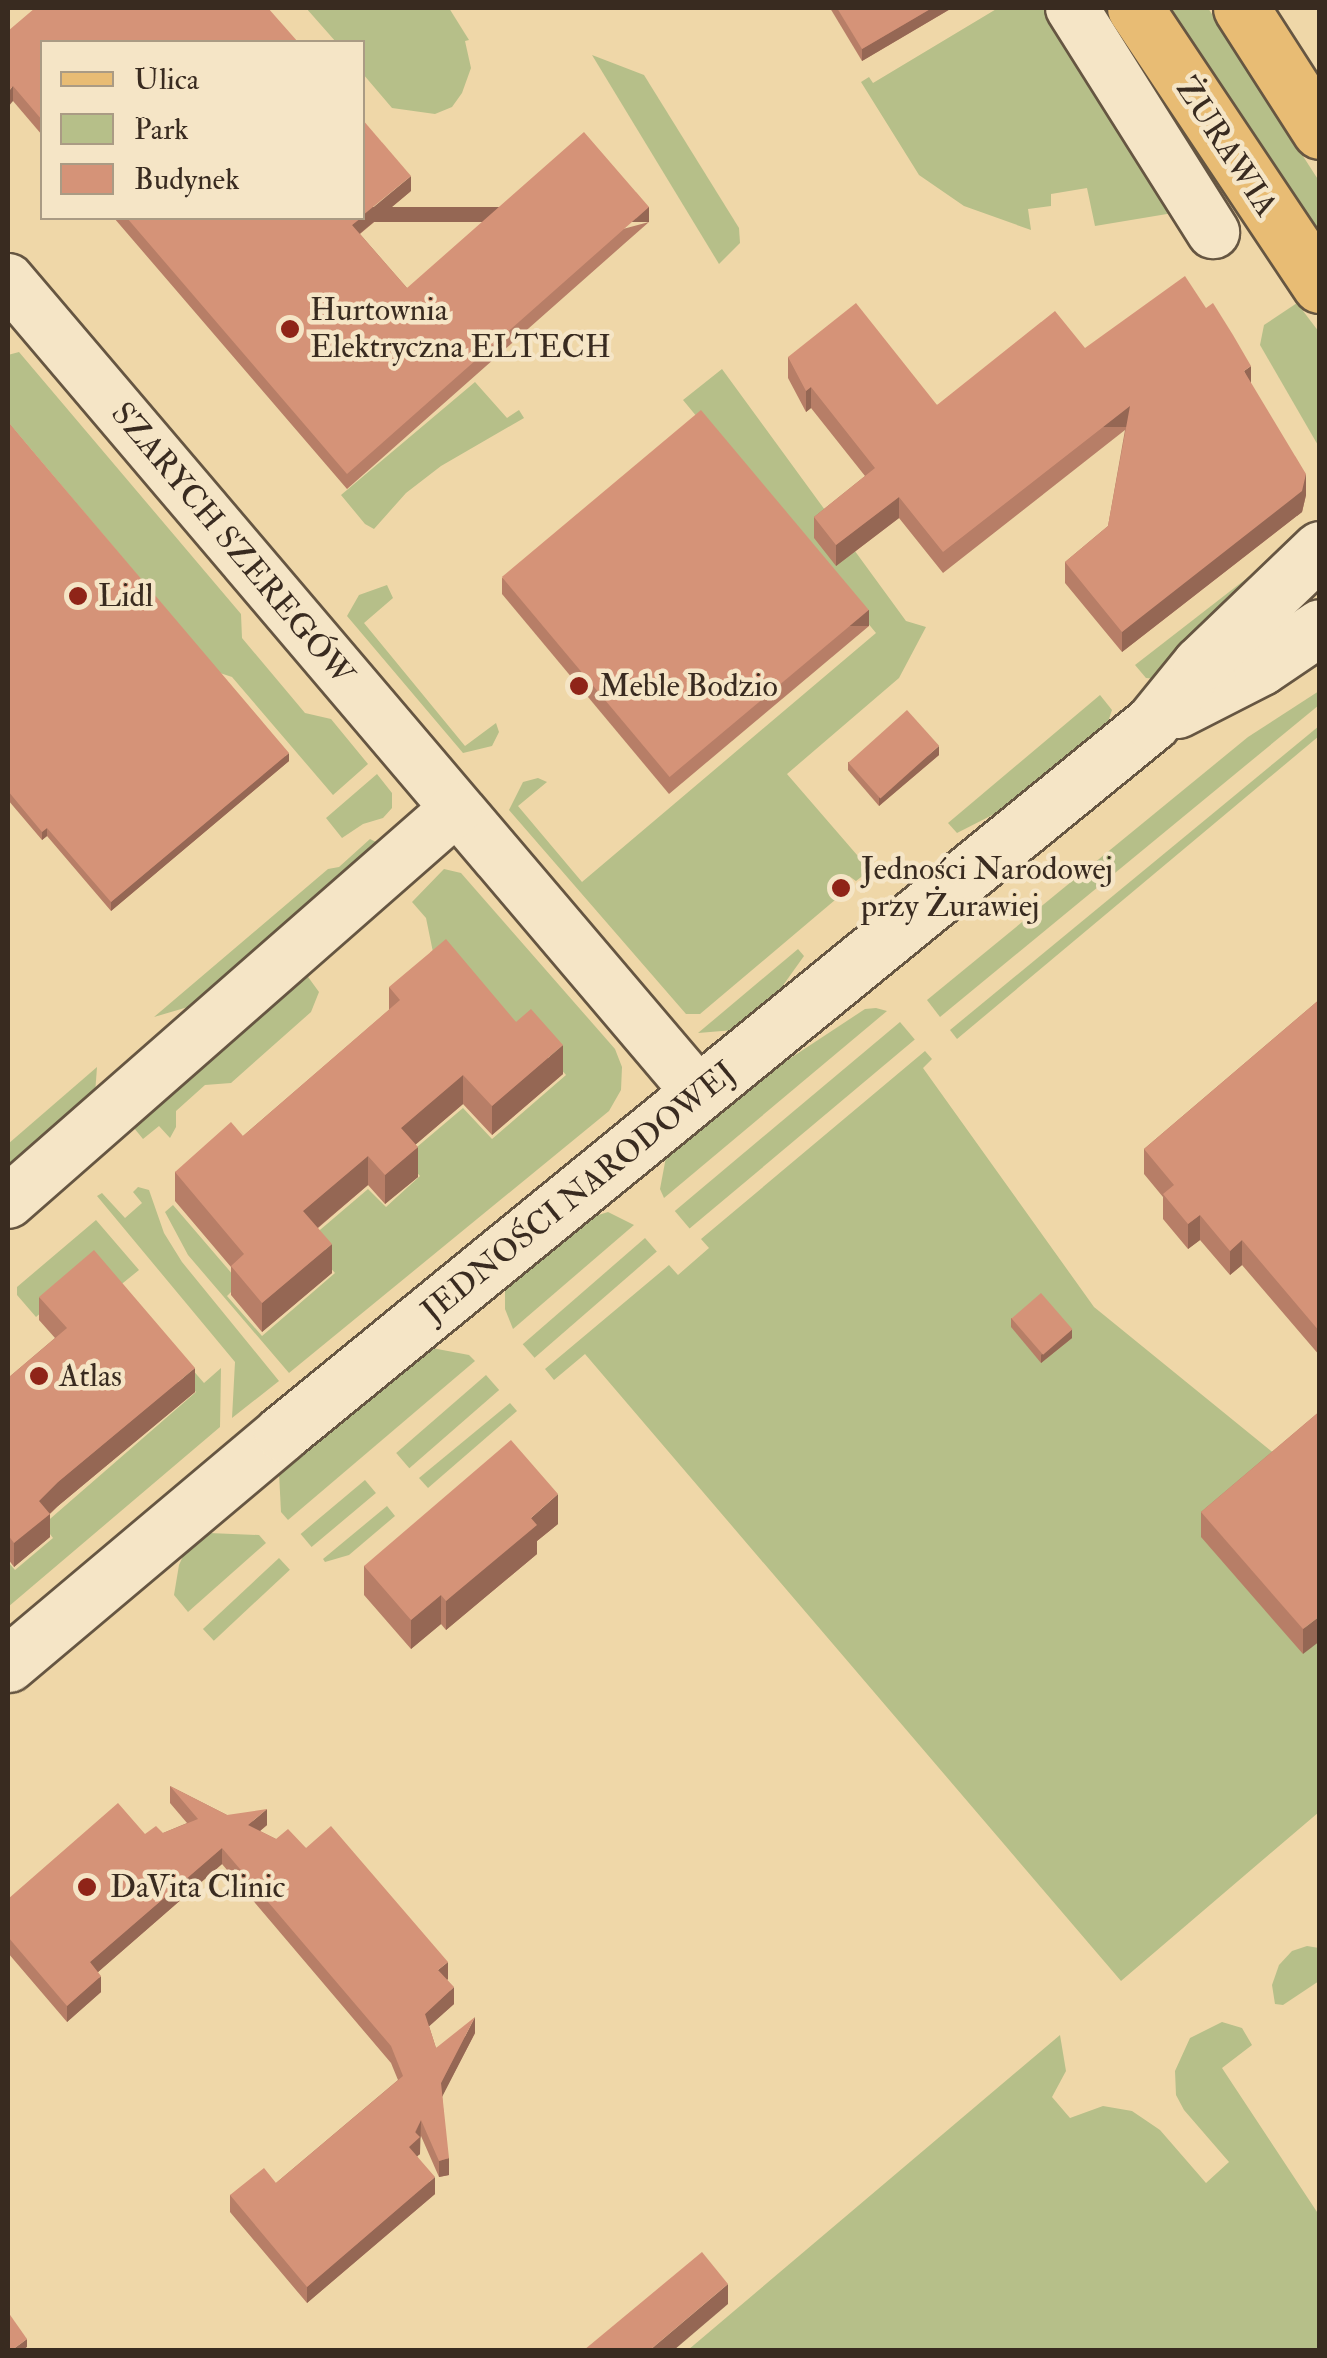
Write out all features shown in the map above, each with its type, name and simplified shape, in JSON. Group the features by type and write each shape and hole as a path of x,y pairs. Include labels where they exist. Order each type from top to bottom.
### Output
{"main road":[{"name":"ŻURAWIA","path":"1135,8 1320,285"},
{"path":"1241,8 1313,111"}],"street":[{"path":"1072,8 1213,232"},
{"name":"SZARYCH SZEREGÓW","path":"8,280 699,1092"},
{"name":"JEDNOŚCI NARODOWEJ","path":"8,1664 1152,722 1200,664 1320,549"},
{"name":"JEDNOŚCI NARODOWEJ","path":"1152,722 1261,667 1320,628"},
{"path":"8,1202 456,809"}],"green space":[{"path":"306,8 449,8 469,40 465,41 471,68 452,107 435,114 392,108 365,76 365,40 334,40"},
{"path":"998,8 1047,8 1173,213 1095,226 1087,188 1051,194 1051,206 1028,209 1031,230 964,206 919,175 861,82 869,77 873,83"},
{"path":"1167,8 1208,8 1319,181 1319,237"},
{"path":"592,55 644,75 739,228 740,243 719,264"},
{"path":"1297,303 1319,332 1319,447 1260,345 1264,325"},
{"path":"19,352 241,614 242,638 305,713 331,719 368,764 333,795 232,677 220,673 8,422 8,355"},
{"path":"722,369 906,621 926,627 899,678 787,774 870,870 856,881 849,876 829,892 835,900 700,1014 686,1014 509,810 523,782 538,778 547,782 518,806 582,882 876,633 683,400"},
{"path":"475,382 507,418 519,410 524,418 441,466 406,493 374,529 365,524 341,495"},
{"path":"1269,561 1157,679 1146,678 1135,665"},
{"path":"387,585 393,598 364,623 465,746 496,723 499,732 492,746 463,753 347,616 359,595"},
{"path":"1319,691 1319,705 940,1017 927,1000 1248,737"},
{"path":"1100,695 1112,710 1108,722 1012,805 957,833 948,823"},
{"path":"1319,726 1319,736 957,1039 950,1030"},
{"path":"377,774 392,793 392,808 383,818 363,824 342,838 326,818"},
{"path":"370,839 378,843 188,1007 154,1017 328,869 339,867"},
{"path":"444,869 461,873 615,1049 622,1067 621,1090 609,1111 289,1373 188,1255 165,1212 173,1205 240,1283 227,1296 262,1336 335,1273 307,1241 368,1189 386,1207 420,1176 404,1158 463,1108 492,1139 566,1075 531,1035 434,957 426,918 412,902"},
{"path":"798,949 804,956 774,998 734,1030 698,1033"},
{"path":"303,970 319,992 311,1012 231,1083 205,1085 176,1111 176,1127 170,1138 159,1126 143,1139 134,1128 102,1155 98,1150"},
{"path":"865,1009 887,1011 664,1198 660,1189 666,1157 774,1069"},
{"path":"900,1022 915,1040 690,1229 675,1211"},
{"path":"925,1051 932,1059 923,1068 1094,1307 1286,1463 1319,1502 1319,1812 1121,1981 585,1354 554,1380 545,1369 669,1265 678,1275 709,1248 701,1239"},
{"path":"97,1067 95,1094 8,1174 8,1144"},
{"path":"138,1187 149,1190 164,1233 182,1262 279,1381 232,1418 235,1362 97,1196 102,1193 125,1218 142,1203 133,1192"},
{"path":"608,1212 634,1225 513,1329 505,1309 505,1289 592,1217"},
{"path":"96,1220 139,1270 118,1287 93,1268 36,1317 17,1295 17,1287"},
{"path":"645,1238 657,1252 535,1358 523,1344"},
{"path":"171,1345 204,1383 221,1368 220,1427 8,1607 8,1562 15,1570 53,1538 43,1525 196,1392 162,1352"},
{"path":"432,1348 469,1355 475,1361 288,1520 281,1512 279,1473"},
{"path":"486,1375 499,1390 409,1468 396,1453"},
{"path":"510,1403 517,1411 428,1488 419,1478"},
{"path":"365,1480 376,1493 312,1547 301,1534"},
{"path":"387,1506 395,1516 349,1555 325,1562 323,1559"},
{"path":"209,1533 259,1535 266,1543 188,1612 174,1595 179,1565 184,1554"},
{"path":"279,1558 290,1570 214,1641 203,1629"},
{"path":"1307,1946 1319,1948 1319,1981 1283,2005 1275,2004 1272,1985 1279,1965 1292,1951"},
{"path":"1222,2022 1242,2028 1252,2045 1222,2068 1319,2215 1319,2350 688,2350 1060,2035 1066,2071 1052,2097 1070,2118 1103,2106 1132,2111 1160,2130 1206,2183 1229,2162 1184,2110 1176,2095 1175,2071 1190,2038"}],"building":[{"path":"35,8 268,8 296,40 40,40 40,118 13,86 8,92 8,31"},
{"path":"837,8 932,8 862,49"},
{"path":"365,122 411,176 365,214"},
{"path":"584,132 649,207 347,474 129,220 358,220 352,225 407,288"},
{"path":"1185,276 1206,308 1213,303 1233,335 1251,366 1244,371 1306,474 1302,491 1122,632 1065,562 1108,526 1130,406 943,552 899,497 836,545 814,517 875,468 811,387 806,391 788,357 856,303 937,405 1055,311 1085,348"},
{"path":"701,410 869,610 670,777 502,577"},
{"name":"Lidl","path":"8,422 289,753 111,902 47,828 42,832 8,791"},
{"path":"907,710 939,746 880,799 848,763"},
{"path":"446,939 516,1022 531,1009 563,1045 492,1106 463,1075 401,1128 418,1147 385,1175 368,1156 303,1211 332,1244 262,1303 231,1266 244,1254 175,1172 231,1122 243,1136 400,1000 389,987"},
{"path":"1320,999 1320,1332 1242,1240 1230,1251 1200,1215 1188,1224 1163,1194 1174,1185 1144,1149"},
{"path":"94,1250 195,1368 58,1482 39,1501 50,1514 14,1543 8,1535 8,1378 67,1328 39,1297"},
{"path":"1041,1293 1072,1329 1043,1355 1012,1319"},
{"path":"1320,1411 1320,1616 1303,1629 1201,1512"},
{"path":"511,1440 558,1494 531,1518 537,1525 446,1601 441,1595 411,1620 364,1566"},
{"path":"170,1786 227,1815 267,1809 248,1825 276,1839 288,1829 306,1848 331,1826 448,1962 438,1970 454,1987 425,2014 436,2048 475,2017 441,2083 449,2158 439,2161 421,2120 415,2132 420,2137 409,2147 435,2177 307,2287 230,2195 264,2168 276,2183 403,2076 391,2046 222,1848 90,1962 101,1976 67,2006 8,1937 8,1899 118,1803 145,1834 156,1826 163,1833 198,1819"},
{"path":"702,2252 728,2284 650,2350 584,2350"},
{"path":"8,2312 27,2339 12,2350 8,2350"}],"place":[{"name":"Hurtownia Elektryczna ELTECH","path":"290,329"},
{"name":"Lidl","path":"78,596"},
{"name":"Meble Bodzio","path":"579,686"},
{"name":"Jedności Narodowej przy Żurawiej","path":"841,888"},
{"name":"Atlas","path":"39,1376"},
{"name":"DaVita Clinic","path":"87,1887"}]}
